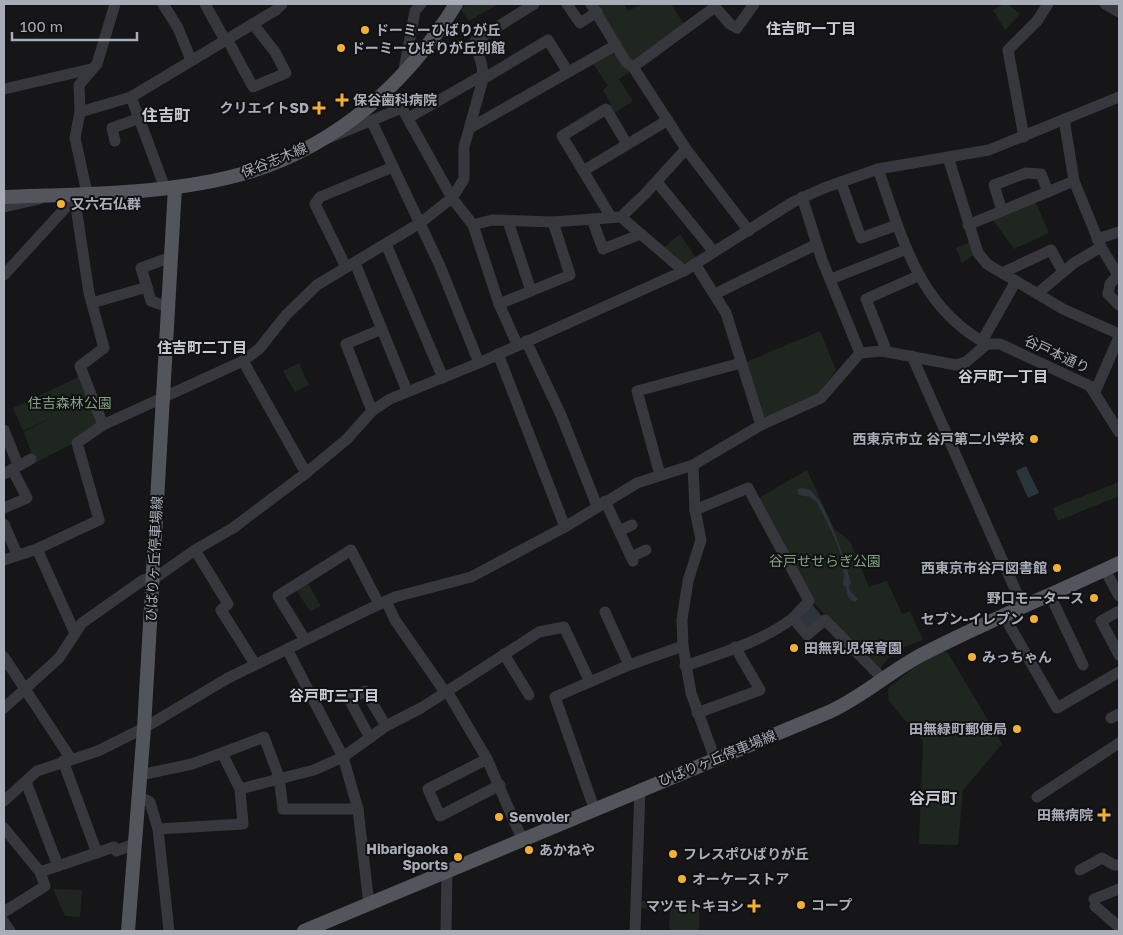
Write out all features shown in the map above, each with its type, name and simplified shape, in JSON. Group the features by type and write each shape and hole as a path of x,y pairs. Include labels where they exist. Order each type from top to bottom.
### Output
{"main road":[{"name":"保谷志木線","path":"4,197 170,188 249,172 271,164 318,142 360,114 402,77 438,33 456,4"},
{"name":"ひばりヶ丘停車場線","path":"128,931 144,728 164,396 171,257 170,188"},
{"name":"ひばりヶ丘停車場線","path":"312,930 594,808 840,707 882,678 924,653 1119,564"}],"street":[{"path":"103,425 80,366 104,348 92,303 75,138 80,112 79,85 92,68 98,64 115,4"},
{"path":"163,4 178,28 191,60"},
{"path":"205,4 253,88 286,73 275,52 253,24"},
{"path":"80,112 131,97 253,24 282,4"},
{"path":"402,77 415,11 421,4"},
{"path":"4,560 17,554 37,549 99,520 77,443 103,425 243,361 259,349 286,315 317,285 420,223 452,198 464,179 464,146 483,79 482,66 475,41 534,4"},
{"path":"567,4 580,23 594,8 626,62 633,66 686,149 749,231"},
{"path":"633,66 715,7 730,24 737,28 754,4"},
{"path":"1024,137 1008,50 1037,21 1048,4"},
{"path":"1104,4 1119,12"},
{"path":"408,118 478,78 483,79 548,40 568,72"},
{"path":"470,128 616,45"},
{"path":"4,89 92,68"},
{"path":"131,97 170,188"},
{"path":"4,708 59,658 74,631 82,623 143,580 153,578 233,528 306,473 347,439 372,412 390,399 479,363 684,271 802,198 878,169 989,150 1119,97"},
{"path":"318,142 372,122 402,108 452,198 473,225 499,304 561,415 600,504 619,531 632,559 646,550"},
{"path":"627,144 606,109 562,136 583,171 616,217 642,234 684,271"},
{"path":"114,141 112,128 140,118"},
{"path":"1064,119 1074,181 1099,243 1118,274 1110,284 1108,294 1119,305"},
{"path":"583,171 668,120"},
{"path":"372,122 440,266 479,363"},
{"path":"473,225 492,220 553,222 616,217 657,182 686,149"},
{"path":"948,158 978,253 988,264 1063,309 1119,336 1095,392"},
{"path":"393,167 320,198 315,204 351,265 382,329 406,391"},
{"path":"878,169 897,225 918,276 938,304 961,327 984,342"},
{"path":"1002,211 994,184 1026,173 1041,174 1048,192"},
{"path":"968,225 1074,181"},
{"path":"657,182 714,252"},
{"path":"841,182 862,238 897,225"},
{"path":"4,275 80,193"},
{"path":"4,207 48,196"},
{"path":"802,198 817,244 860,352"},
{"path":"592,219 603,249 642,234"},
{"path":"508,221 531,291"},
{"path":"499,304 570,275 553,222"},
{"path":"1038,293 1099,243 1119,232"},
{"path":"386,244 442,378"},
{"path":"715,294 817,244"},
{"path":"831,279 907,249"},
{"path":"1002,273 1051,250 1063,272"},
{"path":"168,307 151,301 141,268 171,257"},
{"path":"695,264 726,313 761,425"},
{"path":"887,352 866,299 918,276"},
{"path":"4,800 37,771 98,751 144,728 255,664 382,603 438,584 472,577 565,527 637,483 693,465 761,425 820,398 860,352 887,352 956,365 966,362 984,342 1016,281"},
{"path":"92,303 147,287"},
{"path":"372,412 346,344 382,329"},
{"name":"谷戸本通り","path":"984,342 1000,344 1090,386 1119,430"},
{"path":"498,354 565,527"},
{"path":"912,356 1023,607"},
{"path":"243,361 306,473"},
{"path":"660,475 637,391 742,363"},
{"path":"4,430 11,469 27,498 4,508"},
{"path":"11,469 31,459"},
{"path":"693,465 694,510 701,540 688,580 682,620 684,666 697,713 715,759"},
{"path":"684,666 773,632 793,618 809,601 748,488 694,510"},
{"path":"4,524 17,554"},
{"path":"619,531 632,525"},
{"path":"37,549 74,631"},
{"path":"195,550 228,604 221,610 255,664"},
{"path":"305,640 278,596 351,550 382,603 446,691 487,759 522,839"},
{"path":"1105,570 1119,596"},
{"path":"1050,595 1083,665"},
{"path":"1119,611 1101,622 1119,656"},
{"path":"605,612 630,665"},
{"path":"1004,616 1057,708 1119,672"},
{"path":"793,618 807,635 825,620 882,678"},
{"path":"240,789 279,777 314,770 343,757 386,726 446,691 539,632 564,627 590,682"},
{"path":"594,808 555,698 630,665 683,646"},
{"path":"697,713 760,690 735,648"},
{"path":"287,649 343,757 358,809 370,905"},
{"path":"504,654 529,695"},
{"path":"4,657 67,760 97,853"},
{"path":"370,738 349,699 364,691 386,726"},
{"path":"140,775 192,764 264,737 279,777 283,810 358,809"},
{"path":"1037,797 1119,744"},
{"path":"158,829 243,824 240,789 222,753"},
{"path":"487,759 428,789 440,816 500,785"},
{"path":"26,782 58,866"},
{"path":"635,931 640,789"},
{"path":"138,796 150,802 158,829 169,931"},
{"path":"4,828 40,872 45,886 4,912"},
{"path":"40,872 114,847 116,851 134,844"},
{"path":"1080,870 1102,858 1114,865 1119,865"},
{"path":"446,931 447,871"},
{"path":"1119,889 1094,902 1119,927"},
{"path":"4,922 10,931"}],"green space":[{"path":"466,4 498,4 469,21 461,10"},
{"path":"596,4 624,4 628,11 642,4 671,4 684,24 631,61"},
{"path":"1008,4 1020,14 1005,30 993,10"},
{"path":"612,50 631,71 619,79 633,101 611,115 606,108 611,104 603,90 608,86 592,62"},
{"path":"1034,199 1049,233 1014,249 991,217"},
{"path":"680,234 696,258 681,265 662,249"},
{"path":"972,241 976,253 962,263 956,248"},
{"path":"820,331 836,370 818,395 764,420 746,362"},
{"path":"299,363 309,385 295,392 283,371"},
{"name":"住吉森林公園","path":"81,376 102,428 35,463 24,432 55,416 23,431 13,408"},
{"name":"谷戸せせらぎ公園","path":"807,470 834,529 850,541 869,587 887,581 902,614 910,611 923,640 894,651 879,670 812,601 757,499"},
{"path":"1119,482 1119,496 1058,521 1053,508"},
{"path":"306,580 321,606 310,611 294,587"},
{"path":"941,651 948,653 1002,744 963,790 958,845 919,844 923,741 889,701 888,688 919,664"},
{"path":"53,889 82,890 80,917 65,916"},
{"path":"642,901 699,904 699,931 669,931 670,911 641,908"}],"shaded area":[{"path":"1026,466 1039,493 1028,498 1016,471"},
{"path":"800,488 811,491 830,521 851,583 849,586 850,591 858,599 855,602 849,598 846,587 843,585 843,563 832,532 817,502 810,497 799,495 797,490"},
{"path":"810,602 824,619 807,633 795,618"}],"place":[{"name":"ドーミーひばりが丘","path":"365,30"},
{"name":"ドーミーひばりが丘別館","path":"341,48"},
{"name":"保谷歯科病院","path":"342,100"},
{"name":"クリエイトSD","path":"319,108"},
{"name":"又六石仏群","path":"61,204"},
{"name":"西東京市立 谷戸第二小学校","path":"1034,439"},
{"name":"西東京市谷戸図書館","path":"1057,568"},
{"name":"野口モータース","path":"1094,598"},
{"name":"セブン-イレブン","path":"1034,619"},
{"name":"田無乳児保育園","path":"794,648"},
{"name":"みっちゃん","path":"972,657"},
{"name":"田無緑町郵便局","path":"1017,729"},
{"name":"田無病院","path":"1104,815"},
{"name":"Senvoler","path":"499,817"},
{"name":"あかねや","path":"529,850"},
{"name":"フレスポひばりが丘","path":"673,854"},
{"name":"Hibarigaoka Sports","path":"458,857"},
{"name":"オーケーストア","path":"682,879"},
{"name":"コープ","path":"801,905"},
{"name":"マツモトキヨシ","path":"754,906"}],"district":[{"name":"住吉町一丁目","path":"811,29"},
{"name":"住吉町","path":"166,115"},
{"name":"住吉町二丁目","path":"202,348"},
{"name":"谷戸町一丁目","path":"1003,377"},
{"name":"谷戸町三丁目","path":"334,696"},
{"name":"谷戸町","path":"933,798"}]}
